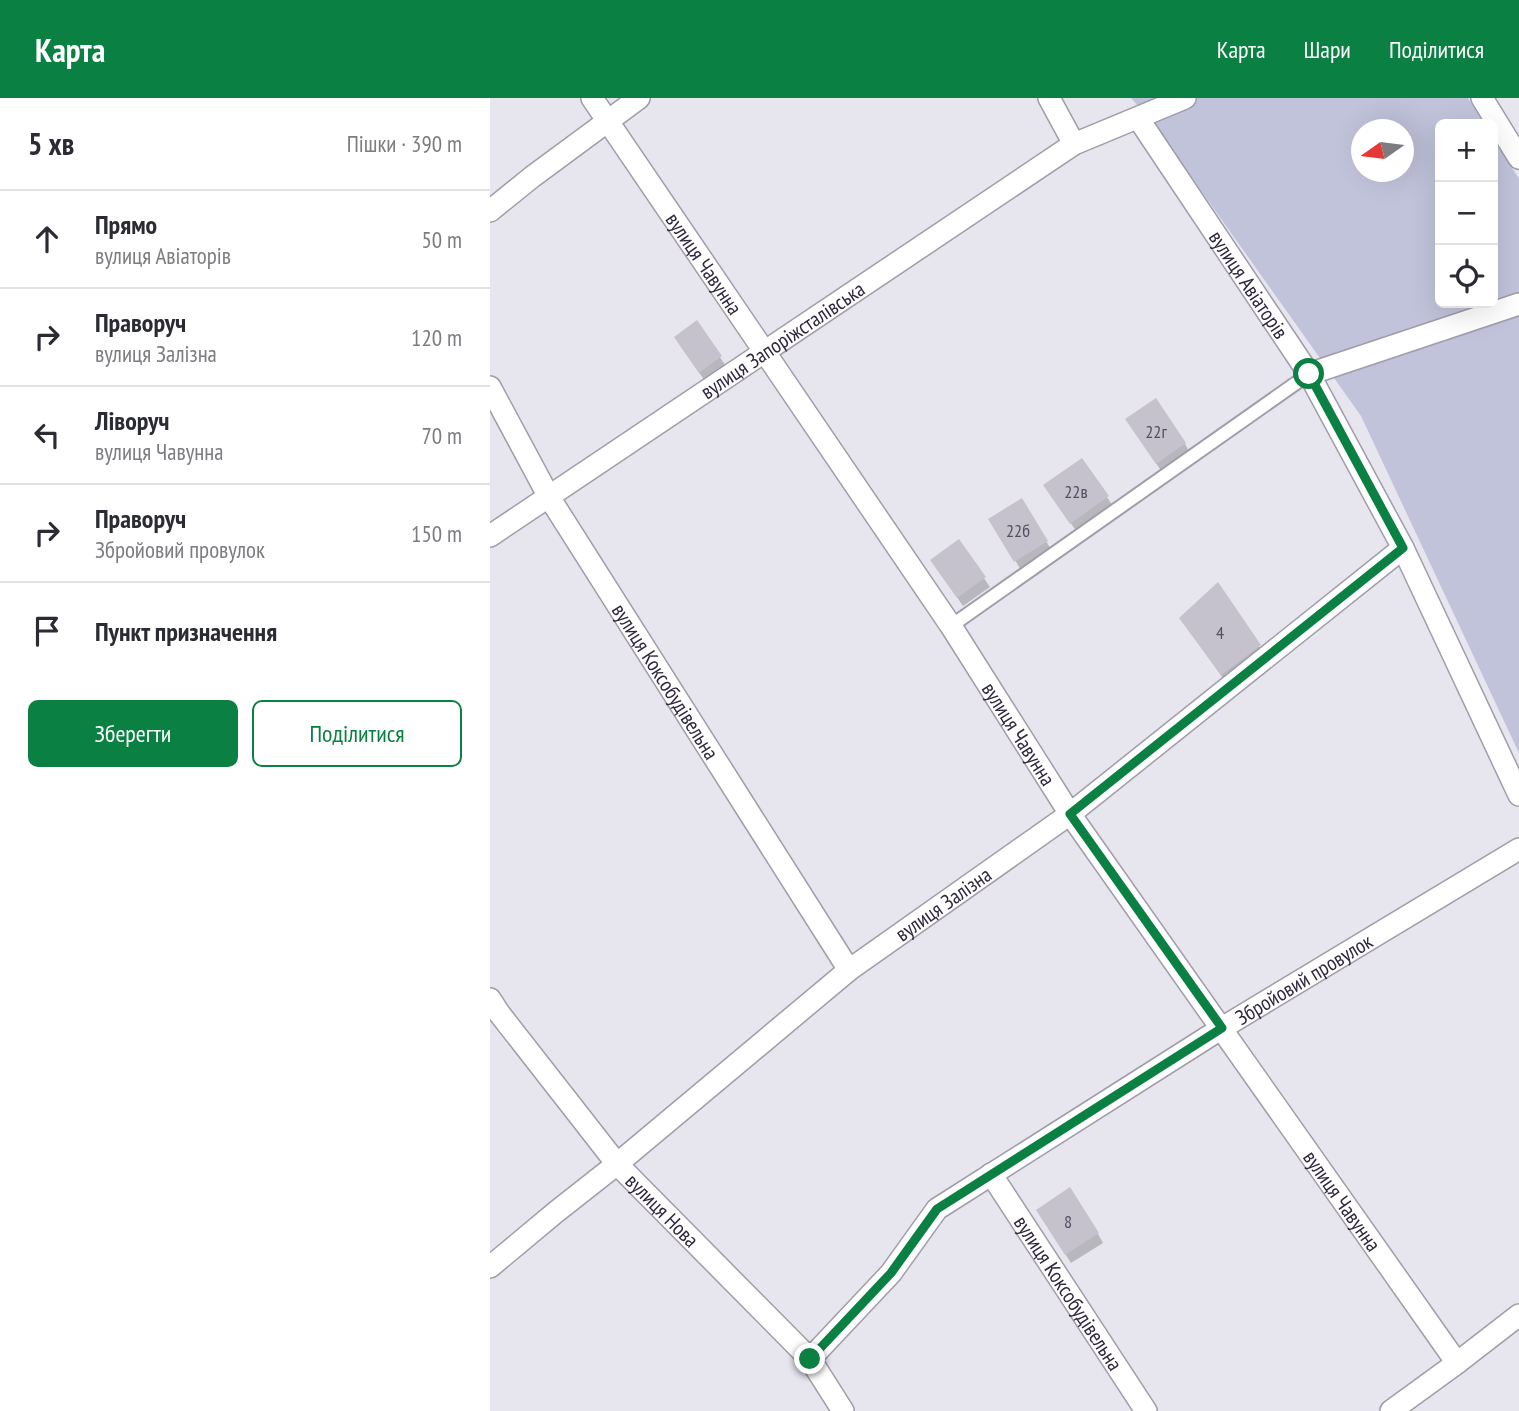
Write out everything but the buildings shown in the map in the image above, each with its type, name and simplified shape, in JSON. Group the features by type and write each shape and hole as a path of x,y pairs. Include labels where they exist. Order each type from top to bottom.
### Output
{"street":[{"name":"вулиця Чавунна","path":"592,98 951,626 1070,814 1457,1363"},
{"path":"490,211 639,98"},
{"path":"1049,98 1074,144"},
{"name":"вулиця Запоріжсталівська","path":"490,536 1074,144 1185,98"},
{"path":"1482,98 1519,158"},
{"name":"вулиця Авіаторів","path":"1138,118 1309,374 1403,548 1519,794"},
{"path":"1309,374 1519,304"},
{"name":"вулиця Коксобудівельна","path":"490,387 549,497 849,970"},
{"name":"вулиця Залізна","path":"490,1267 849,970 1070,814 1403,548"},
{"name":"Збройовий провулок","path":"810,1359 891,1273 937,1209 1222,1028 1519,849"},
{"name":"вулиця Нова","path":"490,999 617,1164 810,1359 843,1411"},
{"name":"вулиця Коксобудівельна","path":"991,1174 1146,1411"},
{"path":"1391,1411 1519,1315"}],"lane":[{"path":"951,626 1309,374"}],"shaded area":[{"path":"1131,98 1468,98 1481,119 1435,119 1435,308 1498,308 1498,145 1519,179 1519,753 1361,416 1153,123"}],"route":[{"path":"810,1359 891,1273 937,1209 1222,1028 1070,814 1403,548 1309,374"}]}
